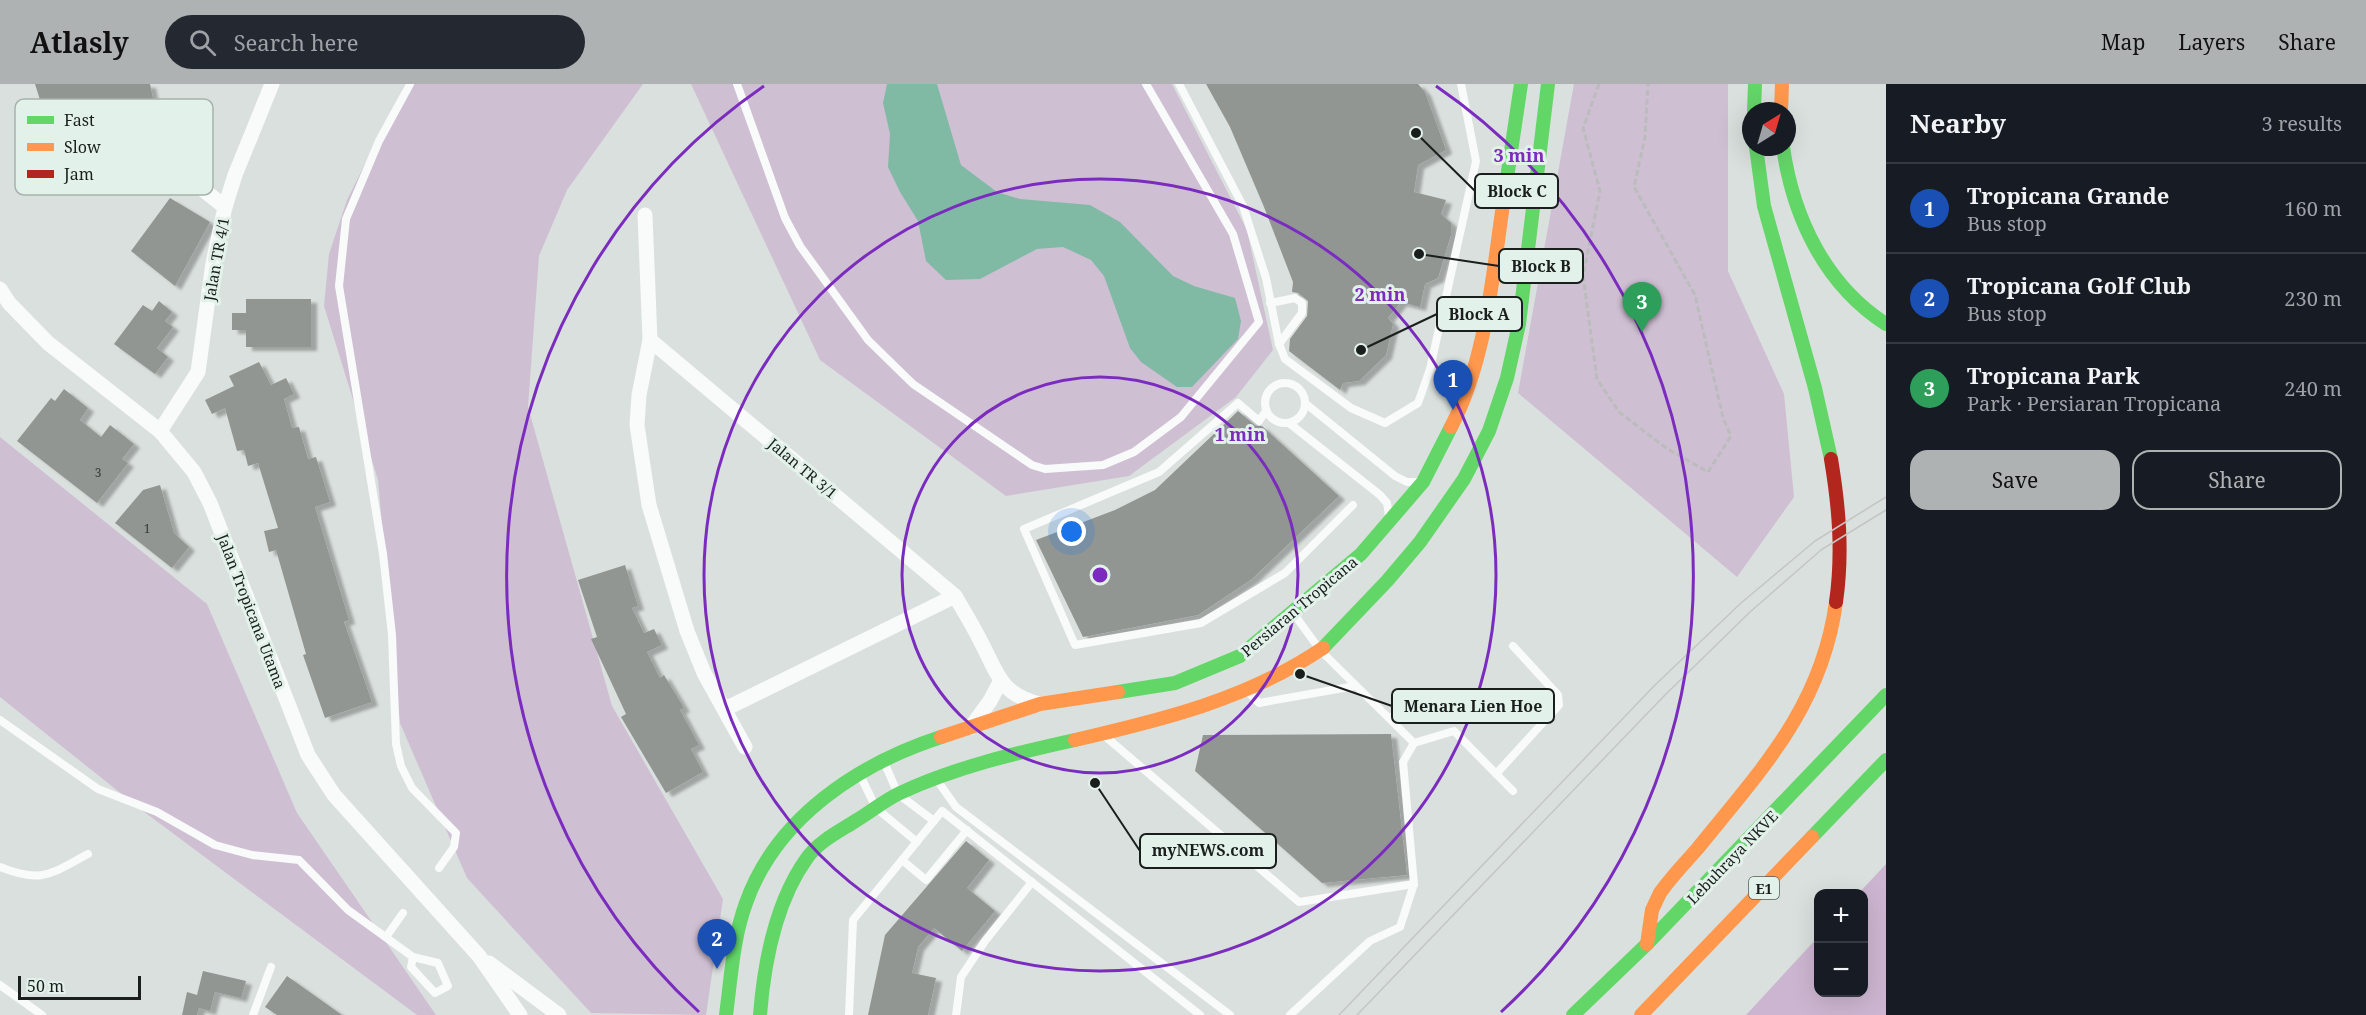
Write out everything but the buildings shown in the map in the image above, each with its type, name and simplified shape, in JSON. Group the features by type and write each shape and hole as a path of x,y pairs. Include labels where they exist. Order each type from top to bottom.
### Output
{"main road":[{"name":"Persiaran Tropicana","path":"726,1015 746,902 761,869 776,843 804,814 859,772 910,747 1040,704 1175,683 1240,656 1361,554 1422,482 1466,399 1488,310 1521,84"},
{"path":"759,1015 760,999 778,921 792,883 806,858 827,839 898,794 936,779 1000,758 1104,735 1188,711 1246,690 1320,650 1388,582 1450,502 1477,456 1498,412 1521,318 1548,84"},
{"path":"1754,102 1755,84"},
{"path":"1781,102 1782,84"},
{"path":"1647,944 1655,901 1787,735 1810,695 1825,664 1845,583 1847,546 1840,469 1820,393 1772,242 1763,202 1757,156"},
{"path":"1785,156 1791,187 1815,246 1852,300 1886,324"},
{"name":"Lebuhraya NKVE","path":"1573,1015 1647,944 1886,695"},
{"name":"E1","path":"1641,1015 1886,760"}],"street":[{"name":"Jalan TR 4/1","path":"160,431 198,372 213,263 225,207 235,175 272,84"},
{"path":"210,195 225,207"},
{"path":"645,215 650,340 639,395 637,425 649,505 687,631 704,673 745,747"},
{"name":"Jalan Tropicana Utama","path":"0,290 9,303 48,343 160,431 194,472 210,503 308,755 334,795 479,956 520,1015"},
{"name":"Jalan TR 3/1","path":"650,340 955,596 981,641 1000,682"},
{"path":"725,710 955,596"},
{"path":"971,727 990,701 1000,682 1023,700 1040,704"},
{"name":"Jalan Tropicana Utama","path":"479,956 559,1015"}],"lane":[{"path":"410,84 379,141 346,219 339,286 383,554 392,635 396,744 401,766 412,788 456,833 454,847 439,868"},
{"path":"736,84 785,218 800,246 868,340 913,384 1017,457 1045,469 1103,465 1134,452 1181,417 1259,322 1233,234 1146,84"},
{"path":"1179,84 1243,206 1266,278 1279,344 1285,359 1302,374 1351,408 1384,423 1418,404 1430,369 1476,161 1461,84"},
{"path":"1270,303 1295,298 1302,303 1302,313 1279,344"},
{"path":"1294,386 1302,374"},
{"path":"1289,423 1301,416 1305,403 1304,396 1294,386 1280,384 1274,386 1265,397 1266,411 1275,422 1289,423 1380,495 1386,503 1389,520"},
{"path":"1266,411 1259,421 1238,403 1159,472 1023,529 1075,645 1201,623 1285,573 1353,505"},
{"path":"1305,403 1395,476 1407,482 1422,482"},
{"path":"1293,612 1320,650 1414,743"},
{"path":"1496,774 1559,705 1558,694 1513,646"},
{"path":"1246,690 1259,703 1355,686"},
{"path":"1391,718 1417,694"},
{"path":"0,720 98,789 157,812 215,845 252,855 299,860 348,910 413,957 438,963 448,986 435,993 411,967 413,957"},
{"path":"1290,1015 1370,941 1400,927 1414,884 1403,762 1414,743 1454,731 1513,791"},
{"path":"1104,735 1299,902 1414,884"},
{"path":"883,760 898,794 934,821"},
{"path":"859,772 876,808 917,842"},
{"path":"936,779 956,807 1230,1015"},
{"path":"849,1015 853,920 942,811 1200,1015"},
{"path":"902,860 927,880 967,830"},
{"path":"0,867 25,877 35,878 88,854"},
{"path":"956,1015 961,977 985,941 1032,882"},
{"path":"386,938 403,913"},
{"path":"253,1015 271,967"},
{"path":"0,985 42,1015"}],"path":[{"path":"1599,84 1583,129 1600,191 1583,276 1597,379 1619,412 1666,448 1708,472 1731,436 1723,418 1695,295 1634,187 1645,137 1648,84"}],"shaded area":[{"path":"405,84 643,84 567,190 539,256 528,407 612,706 723,899 706,1015 591,1013 467,878 400,723 378,480 324,306 329,254 347,200"},
{"path":"691,84 1172,84 1247,230 1273,350 1236,397 1129,476 1006,496 820,360"},
{"path":"887,84 937,84 961,165 997,192 1020,199 1090,205 1120,222 1173,276 1194,286 1235,298 1241,321 1238,339 1192,387 1177,387 1141,362 1130,348 1104,276 1091,260 1063,247 1037,249 980,279 946,280 926,261 918,221 888,167 890,134 883,103"},
{"path":"1574,84 1728,84 1728,271 1784,394 1794,497 1737,577 1518,393"},
{"path":"0,437 207,604 297,813 436,1015 417,1015 143,811 0,697"},
{"path":"1886,864 1886,1015 1746,1015 1814,941 1814,997 1868,997 1868,889 1863,889"}],"tram line":[{"path":"1339,1015 1654,686 1741,603 1815,541 1886,497"},
{"path":"1357,1015 1665,695 1750,612 1821,550 1886,510"}],"traffic: fast":[{"path":"1503,205 1521,84"},
{"path":"1323,648 1387,581 1420,542 1464,479 1489,431 1507,378 1519,324 1548,84"},
{"path":"1754,102 1755,84"},
{"path":"1757,156 1764,206 1815,388 1831,459"},
{"path":"1785,156 1795,199 1815,247 1846,290 1864,308 1886,324"},
{"path":"1118,692 1175,683 1240,656 1361,554 1423,482 1451,427"},
{"path":"1573,1015 1647,944 1886,695"},
{"path":"726,1015 733,958 742,916 760,873 777,845 799,820 851,779 880,762 941,737"},
{"path":"760,1015 773,933 796,875 817,846 889,799 921,784 986,762 1075,740"},
{"path":"1812,837 1886,760"}],"traffic: slow":[{"path":"1781,102 1782,84"},
{"path":"1451,427 1463,401 1480,347 1503,205"},
{"path":"1647,944 1652,910 1660,893 1745,791 1786,734 1803,705 1818,673 1829,639 1836,602"},
{"path":"1075,740 1204,706 1265,681 1323,648"},
{"path":"941,737 1040,704 1118,692"},
{"path":"1641,1015 1812,837"}],"traffic: jam":[{"path":"1831,459 1839,530 1836,602"}],"place":[{"name":"Block C","path":"1416,133"},
{"name":"Block B","path":"1419,254"},
{"name":"Tropicana Park","path":"1642,332"},
{"name":"Block A","path":"1361,350"},
{"name":"Tropicana Grande","path":"1453,410"},
{"name":"Menara Lien Hoe","path":"1300,674"},
{"name":"myNEWS.com","path":"1095,783"},
{"name":"Tropicana Golf Club","path":"717,969"}]}
